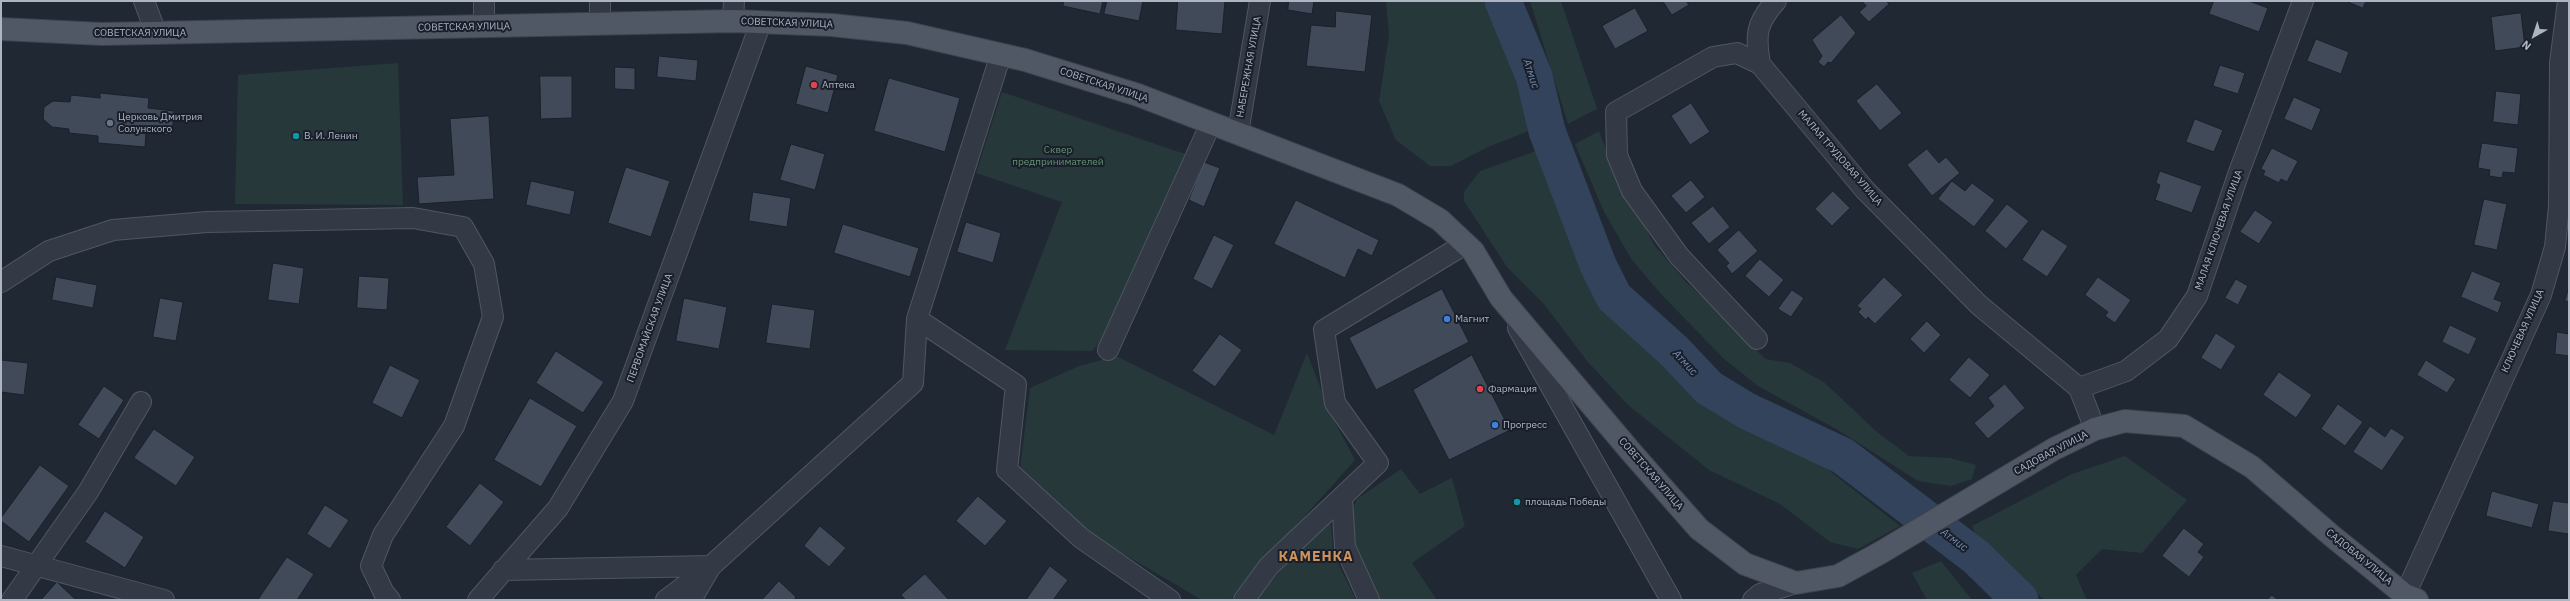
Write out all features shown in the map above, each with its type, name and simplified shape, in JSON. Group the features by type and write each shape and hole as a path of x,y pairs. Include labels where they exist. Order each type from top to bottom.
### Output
{"main road":[{"name":"СОВЕТСКАЯ УЛИЦА","path":"1,29 102,34 484,27 600,24 733,11 760,22 832,25 907,33 1001,54 1138,95 1398,195 1440,220 1473,251 1501,298 1632,453 1699,529 1745,564 1796,583"},
{"name":"САДОВАЯ УЛИЦА","path":"1796,583 1838,576 1880,553 2054,449 2095,429 2125,421 2184,426 2252,466 2332,536 2411,597"}],"street":[{"path":"144,1 156,33"},
{"path":"484,1 484,27"},
{"path":"600,1 600,24"},
{"name":"НАБЕРЕЖНАЯ УЛИЦА","path":"1238,133 1260,1"},
{"path":"1760,64 1756,40 1764,14 1776,1"},
{"name":"МАЛАЯ КЛЮЧЕВАЯ УЛИЦА","path":"2079,388 2126,370 2168,339 2197,296 2239,172 2303,1"},
{"name":"КЛЮЧЕВАЯ УЛИЦА","path":"2411,597 2541,295 2554,247 2559,206 2560,63 2568,1"},
{"name":"ПЕРВОМАЙСКАЯ УЛИЦА","path":"478,600 558,508 623,401 760,22"},
{"name":"МАЛАЯ ТРУДОВАЯ УЛИЦА","path":"1757,339 1679,256 1632,191 1617,155 1616,112 1713,57 1737,53 1760,64 1865,190 1979,305 2079,388"},
{"path":"666,600 711,566 913,383 917,319 1001,54"},
{"path":"1108,350 1211,123"},
{"path":"1,282 49,251 113,230 207,222 413,218 463,227 484,264 493,317 454,426 383,534 371,566 384,593 390,600"},
{"path":"1244,600 1269,566 1378,463 1335,403 1324,330 1465,244"},
{"name":"СОВЕТСКАЯ УЛИЦА","path":"1501,298 1671,600"},
{"path":"917,319 1016,385 1007,470 1081,538 1170,600"},
{"path":"2079,388 2095,429"},
{"path":"12,600 37,567 88,492 141,402"},
{"path":"1342,497 1345,547 1369,600"},
{"path":"1,556 37,567 164,600"},
{"path":"503,570 711,566"},
{"path":"691,600 711,566"},
{"path":"1753,600 1760,594 1796,583"}],"green space":[{"path":"1386,1 1484,1 1528,88 1539,127 1488,147 1451,166 1430,166 1396,140 1379,101 1389,36"},
{"path":"1530,1 1561,1 1597,109 1568,124"},
{"path":"398,63 403,205 235,204 238,75"},
{"name":"Сквер предпринимателей","path":"1002,92 1185,154 1100,342 1092,351 1005,350 1062,202 976,173"},
{"path":"1599,131 1612,166 1655,246 1687,283 1728,319 1765,359 1790,363 1825,383 1877,432 1909,456 1950,458 1976,465 1972,479 1951,486 1918,481 1838,430 1758,386 1724,359 1662,295 1632,260 1604,212 1575,144"},
{"path":"1539,150 1558,190 1584,269 1613,314 1670,363 1700,396 1735,425 1821,464 1900,526 1858,549 1830,542 1780,504 1709,470 1628,405 1587,361 1544,304 1507,267 1464,201 1464,192 1480,171"},
{"path":"1307,353 1331,415 1355,460 1230,600 1202,600 1088,533 1020,468 1030,388 1079,366 1116,356 1274,435"},
{"path":"2125,456 2187,500 2142,553 2102,549 2076,575 2087,600 2045,600 1981,550 1972,526 2072,474"},
{"path":"1401,469 1420,494 1452,478 1465,526 1412,563 1437,600 1378,600 1355,560 1349,518 1357,499"},
{"path":"1331,519 1333,553 1356,600 1256,600 1280,571"},
{"path":"1941,561 1972,600 1927,600 1912,573"}],"building":[{"path":"1064,1 1103,1 1100,14 1063,6"},
{"path":"1107,1 1143,1 1139,21 1104,14"},
{"path":"1178,1 1225,1 1222,34 1176,30"},
{"path":"1289,1 1314,1 1312,14 1288,10"},
{"path":"1663,1 1686,1 1689,5 1672,15"},
{"path":"1862,1 1886,1 1889,4 1869,22 1859,12 1866,6"},
{"path":"2214,1 2249,1 2268,8 2259,32 2209,14"},
{"path":"2346,1 2366,1 2363,8"},
{"path":"1635,8 1648,31 1615,49 1602,26"},
{"path":"1336,11 1372,15 1365,72 1306,66 1311,25 1335,27"},
{"path":"2521,13 2525,47 2495,51 2491,17"},
{"path":"1841,15 1856,33 1831,63 1828,62 1824,67 1818,62 1822,56 1812,40"},
{"path":"2316,39 2349,52 2341,74 2307,61"},
{"path":"659,56 698,60 696,81 657,77"},
{"path":"2220,65 2245,73 2238,94 2213,86"},
{"path":"806,66 838,75 828,113 796,104"},
{"path":"615,67 635,68 635,90 615,89"},
{"path":"540,76 572,76 572,118 541,119"},
{"path":"889,78 960,98 945,152 874,131"},
{"path":"1877,84 1902,113 1880,131 1856,101"},
{"path":"2496,91 2521,94 2518,125 2493,122"},
{"name":"Церковь Дмитрия Солунского","path":"100,93 149,98 148,108 174,111 172,135 146,133 145,147 98,143 98,136 69,133 69,129 52,127 43,119 44,107 53,101 70,102 71,95 100,98"},
{"path":"2294,97 2321,109 2312,131 2284,119"},
{"path":"1691,103 1710,132 1690,145 1671,116"},
{"path":"489,116 494,199 419,204 417,177 454,175 450,119"},
{"path":"2195,119 2223,130 2214,152 2186,142"},
{"path":"2482,143 2518,148 2515,173 2503,172 2502,178 2489,176 2490,170 2478,168"},
{"path":"791,144 825,154 815,190 780,180"},
{"path":"2272,148 2298,161 2287,182 2281,179 2279,183 2263,175 2265,171 2261,169"},
{"path":"1927,149 1939,163 1946,157 1960,173 1932,196 1907,165"},
{"path":"1204,162 1220,168 1204,207 1189,200"},
{"path":"626,167 670,181 651,237 608,223"},
{"path":"2160,171 2202,186 2192,213 2155,200 2160,185 2156,183"},
{"path":"1691,180 1705,197 1686,213 1671,196"},
{"path":"531,181 575,191 570,215 526,205"},
{"path":"1952,181 1965,191 1972,183 1995,200 1974,227 1938,199"},
{"path":"1833,191 1850,208 1832,226 1815,209"},
{"path":"753,192 791,198 787,227 749,221"},
{"path":"2484,199 2507,204 2497,250 2474,245"},
{"path":"1296,200 1379,240 1372,256 1358,249 1345,278 1274,244"},
{"path":"2007,204 2029,221 2006,249 1985,231"},
{"path":"1713,206 1730,227 1709,244 1691,223"},
{"path":"2255,210 2273,222 2259,244 2240,232"},
{"path":"966,222 1001,233 993,263 957,252"},
{"path":"843,224 919,248 910,277 834,253"},
{"path":"2042,229 2068,246 2047,277 2022,260"},
{"path":"1739,230 1758,251 1732,274 1726,266 1729,263 1717,250"},
{"path":"1214,235 1234,245 1212,289 1193,279"},
{"path":"1760,259 1784,280 1769,297 1745,276"},
{"path":"273,263 304,268 299,304 268,300"},
{"path":"2472,271 2501,283 2494,299 2502,302 2498,313 2461,297"},
{"path":"359,276 389,278 387,310 357,308"},
{"path":"56,277 97,285 93,308 52,300"},
{"path":"1884,277 1903,295 1875,324 1868,317 1866,320 1858,312 1861,309 1857,306"},
{"path":"2098,277 2131,300 2115,323 2105,316 2108,312 2085,295"},
{"path":"2236,279 2248,286 2238,305 2225,298"},
{"path":"2569,287 2569,302 2565,301"},
{"path":"1442,289 1469,342 1376,390 1349,338"},
{"path":"1792,290 1804,298 1791,317 1778,309"},
{"path":"160,298 183,302 176,341 153,337"},
{"path":"684,298 727,307 719,349 676,341"},
{"path":"772,304 815,310 810,349 766,343"},
{"path":"1927,321 1941,335 1924,353 1910,339"},
{"path":"2450,325 2477,338 2469,355 2442,342"},
{"path":"2557,332 2569,334 2569,356 2555,354"},
{"path":"2216,333 2236,346 2221,370 2201,358"},
{"path":"1220,334 1242,350 1215,387 1192,371"},
{"path":"556,351 604,382 583,413 536,383"},
{"path":"1472,355 1510,430 1449,460 1413,390"},
{"path":"1969,357 1990,375 1970,398 1949,380"},
{"path":"1,360 28,363 24,395 1,392"},
{"path":"2426,360 2456,379 2447,393 2417,375"},
{"path":"390,365 420,380 402,418 372,403"},
{"path":"2279,372 2312,395 2296,418 2263,395"},
{"path":"2005,384 2025,408 1988,439 1974,423 1994,406 1988,398"},
{"path":"104,386 124,400 99,439 78,425"},
{"path":"530,398 577,426 541,487 494,460"},
{"path":"2338,404 2363,422 2345,446 2321,429"},
{"path":"2370,426 2385,437 2391,428 2405,437 2382,471 2353,452"},
{"path":"154,429 195,457 176,486 134,458"},
{"path":"40,465 69,486 29,542 1,521 1,518"},
{"path":"480,483 504,502 470,546 446,527"},
{"path":"2492,491 2539,504 2532,528 2486,516"},
{"path":"978,496 1007,521 985,546 956,521"},
{"path":"2553,501 2569,503 2569,534 2548,531"},
{"path":"325,505 349,520 330,549 307,534"},
{"path":"105,511 144,537 125,568 85,542"},
{"path":"820,526 846,548 829,567 804,546"},
{"path":"2184,528 2204,544 2198,552 2204,557 2189,577 2162,556"},
{"path":"287,557 314,574 297,600 258,600"},
{"path":"1050,566 1068,580 1053,600 1026,600"},
{"path":"925,574 949,600 906,600 901,595"},
{"path":"779,581 796,597 794,600 762,600"},
{"path":"57,582 76,600 41,600"},
{"path":"2272,595 2278,600 2267,600"}],"waterway":[{"name":"Атмис","path":"1503,1 1534,76 1547,131 1598,265 1614,297 1674,351 1709,388 1747,411 1843,456 1976,557 2020,600"}],"place":[{"name":"Аптека","path":"814,85"},
{"name":"Церковь Дмитрия Солунского","path":"110,123"},
{"name":"В. И. Ленин","path":"296,136"},
{"name":"Магнит","path":"1447,319"},
{"name":"Фармация","path":"1480,389"},
{"name":"Прогресс","path":"1495,425"},
{"name":"площадь Победы","path":"1517,502"}],"district":[{"name":"КАМЕНКА","path":"1316,557"}]}
